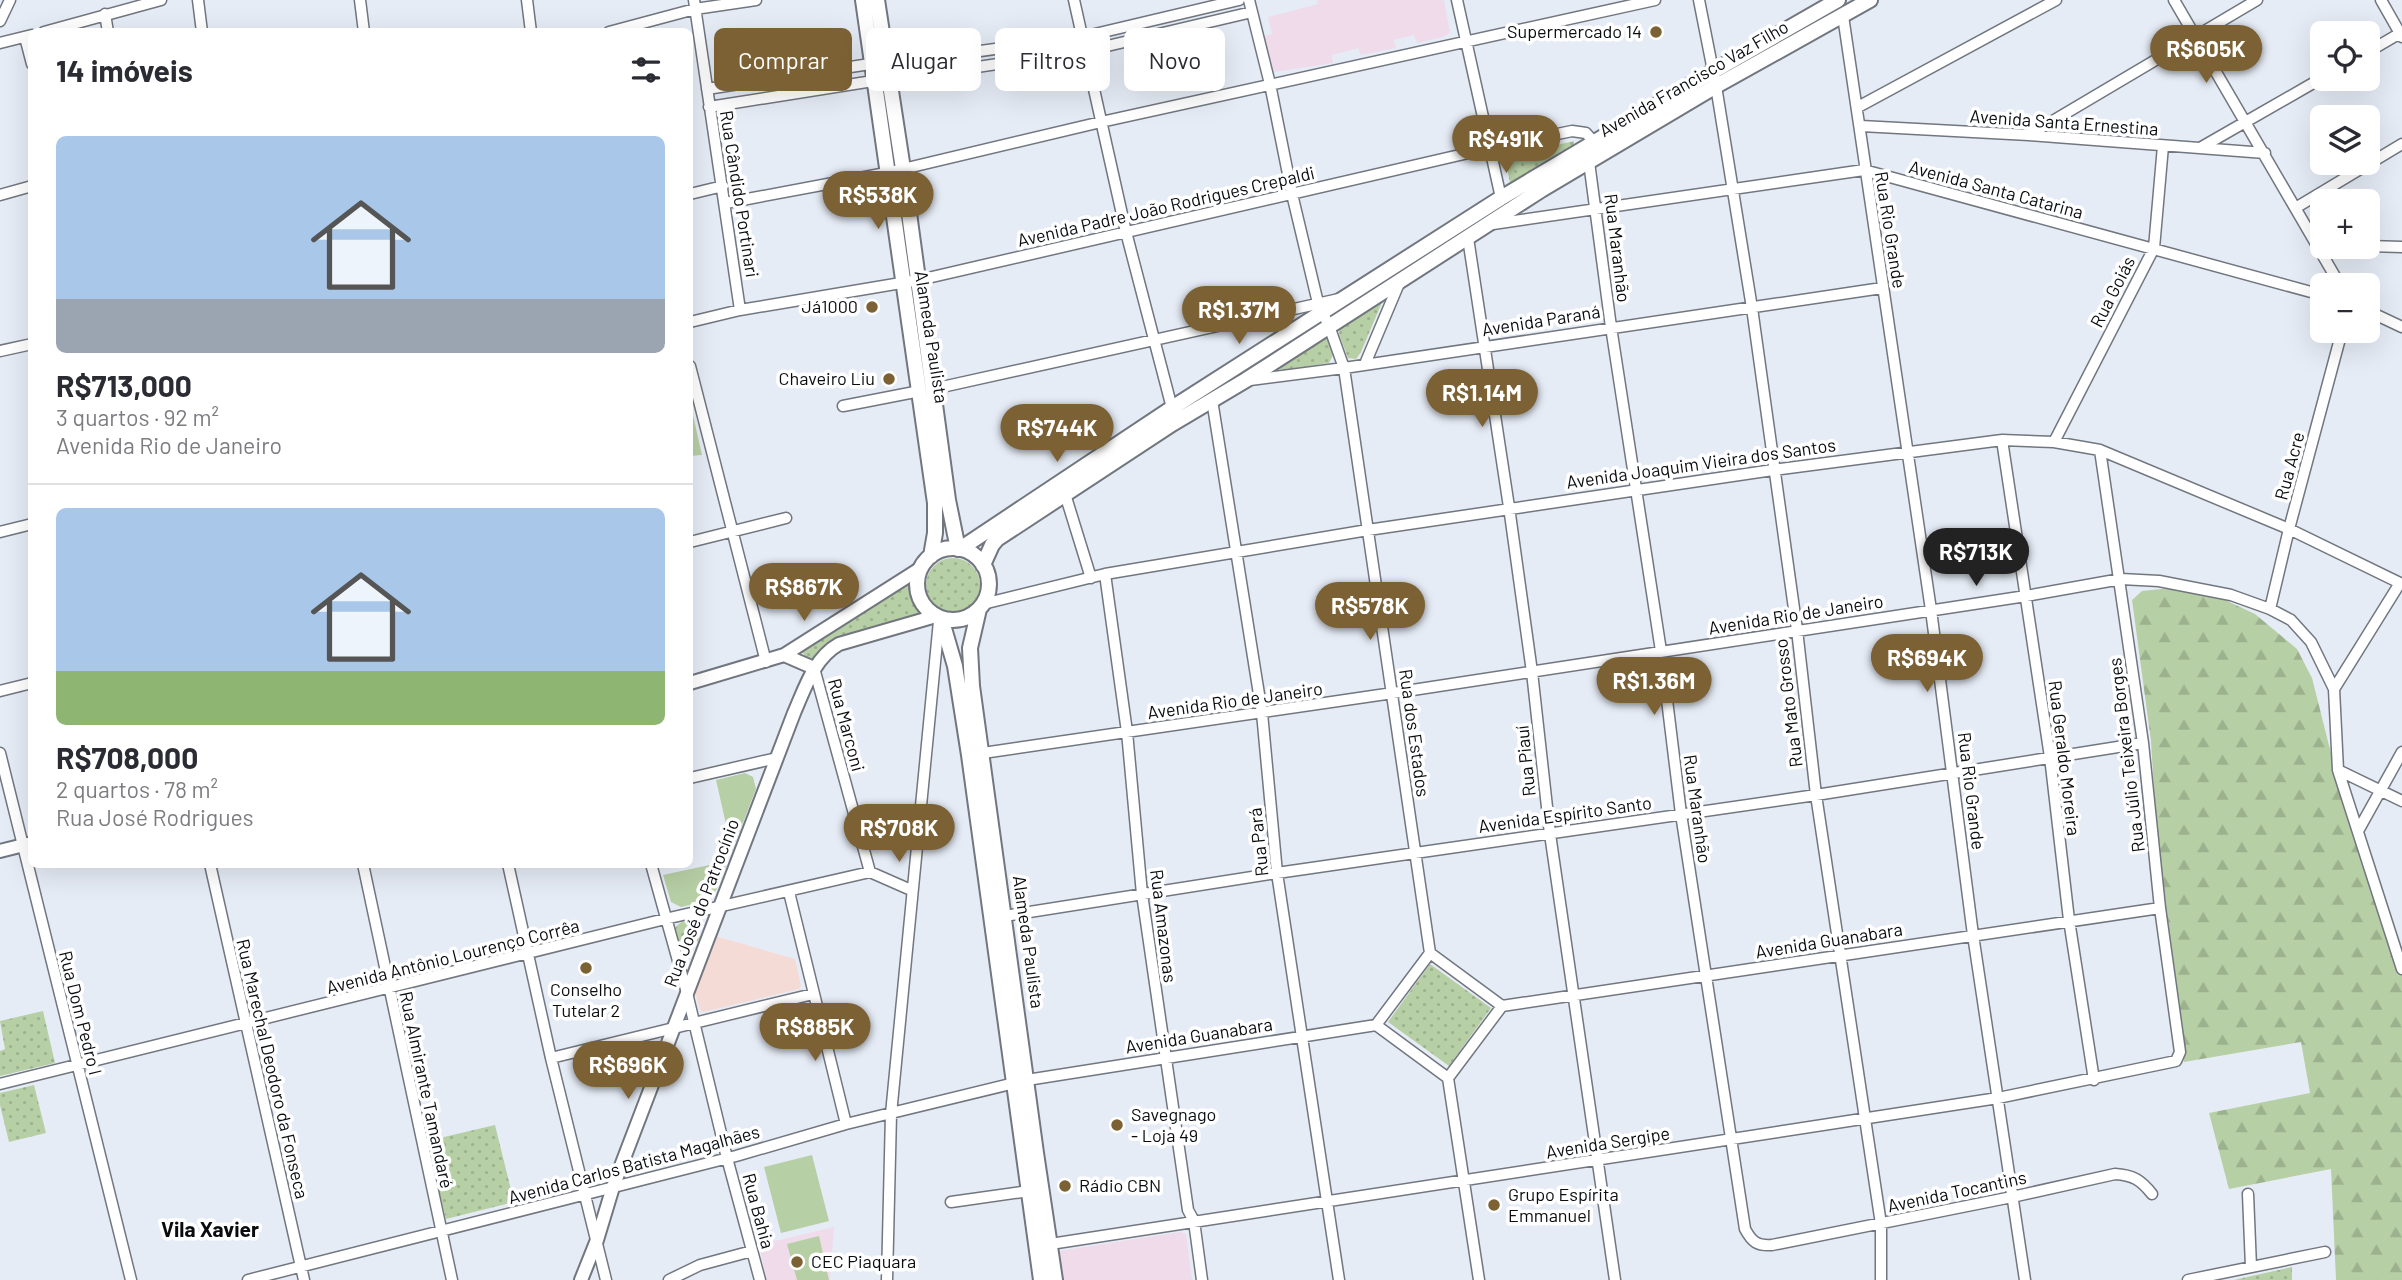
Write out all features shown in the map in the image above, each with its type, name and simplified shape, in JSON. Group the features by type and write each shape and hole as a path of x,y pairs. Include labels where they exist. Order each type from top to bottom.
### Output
{"main road":[{"name":"Alameda Paulista","path":"863,0 866,28"},
{"name":"Alameda Paulista","path":"877,0 881,28"},
{"name":"Avenida Francisco Vaz Filho","path":"983,565 992,545 998,539 1246,380 1324,314 1401,280 1838,0"},
{"name":"Avenida Francisco Vaz Filho","path":"959,549 1172,408 1594,142 1870,0"},
{"name":"Alameda Paulista","path":"875,91 903,283 950,518 959,549"},
{"name":"Alameda Paulista","path":"891,91 919,280 935,503 935,533 926,562"},
{"path":"948,549 959,549 977,558 983,565 989,584 981,606 961,619 939,617 920,600 917,578 926,562 948,549"},
{"name":"Alameda Paulista","path":"981,606 970,648 976,754 1043,1245 1041,1280"},
{"name":"Alameda Paulista","path":"939,617 955,666 976,754"},
{"name":"Alameda Paulista","path":"1021,1081 1029,1191 1055,1280"}],"street":[{"path":"0,21 10,0"},
{"path":"57,28 161,0"},
{"path":"198,0 202,28"},
{"path":"360,0 364,28"},
{"path":"527,0 530,28"},
{"path":"622,28 694,5 756,0"},
{"path":"1074,0 1080,28"},
{"path":"1110,30 1239,0"},
{"name":"Rua dos Estados","path":"1249,0 1315,289 1344,368 1430,953"},
{"path":"1457,0 1502,198"},
{"path":"726,203 887,173 1101,122 1654,0"},
{"name":"Rua Mato Grosso","path":"1699,0 1752,308 1797,630 1816,795 1881,1224 1881,1280"},
{"path":"1858,107 2056,0"},
{"path":"2174,0 2310,228"},
{"path":"2029,135 2258,0"},
{"path":"2380,45 2401,34 2381,0"},
{"name":"Rua Cândido Portinari","path":"694,5 726,203 740,310"},
{"path":"1110,45 1252,12"},
{"path":"104,14 107,28"},
{"name":"Rua Rio Grande","path":"1843,16 1931,610 1973,935 2025,1280"},
{"path":"0,43 28,36"},
{"path":"707,89 866,65"},
{"path":"709,107 866,82"},
{"path":"2200,149 2310,85"},
{"path":"1094,91 1126,232 1172,408"},
{"name":"Avenida Santa Ernestina","path":"1861,126 2029,135 2265,153"},
{"name":"Avenida Padre João Rodrigues Crepaldi","path":"693,321 740,310 919,280 1572,131 1586,133 1594,142"},
{"path":"2297,207 2402,144"},
{"name":"Rua Goiás","path":"2054,442 2154,248 2163,146"},
{"name":"Rua Maranhão","path":"1589,162 1611,327 1661,651 1681,814 1745,1229 1752,1241 1761,1245"},
{"name":"Avenida Santa Catarina","path":"1490,224 1864,170 2310,292"},
{"path":"693,193 723,186"},
{"path":"0,195 28,187"},
{"name":"Rua Piauí","path":"1468,238 1509,507 1532,672 1550,834 1615,1280"},
{"path":"2380,246 2402,247"},
{"path":"1365,364 1401,280"},
{"name":"Avenida Paraná","path":"1246,380 1344,368 1882,288"},
{"path":"1304,306 1315,289"},
{"path":"843,406 1304,306 1324,314"},
{"path":"2380,317 2402,327"},
{"name":"Rua Acre","path":"2270,610 2339,343"},
{"path":"1,347 28,344"},
{"path":"693,377 766,662"},
{"name":"Rua Pará","path":"1212,400 1262,713 1278,873 1339,1280"},
{"name":"Avenida Joaquim Vieira dos Santos","path":"981,606 1105,574 1235,551 1509,507 2002,440 2054,442 2100,450 2289,529 2401,584"},
{"name":"Rua Geraldo Moreira","path":"2002,440 2050,757 2068,920 2094,1080"},
{"name":"Rua Júlio Teixeira Borges","path":"2100,450 2143,743 2160,908 2180,1057"},
{"path":"1065,494 1091,578"},
{"path":"693,541 786,518"},
{"path":"0,532 28,525"},
{"path":"693,682 785,655 926,562"},
{"name":"Rua Amazonas","path":"1105,574 1127,732 1142,894 1188,1210 1194,1221 1202,1280"},
{"name":"Avenida Rio de Janeiro","path":"976,754 1532,672 2121,579 2159,581 2231,595 2291,620 2311,642 2334,689"},
{"path":"2401,584 2334,689 2338,769 2402,970"},
{"path":"887,1280 891,1114 939,617"},
{"name":"Rua José do Patrocínio","path":"581,1280 673,1028 776,758 814,668 826,653 839,644 939,617"},
{"path":"785,655 814,668"},
{"name":"Rua Marconi","path":"814,668 870,872"},
{"path":"0,691 28,684"},
{"name":"Avenida Espírito Santo","path":"998,917 1278,873 1816,795 2143,743"},
{"path":"2358,831 2402,752"},
{"name":"Rua Dom Pedro I","path":"0,753 27,844"},
{"path":"693,777 776,758"},
{"path":"2338,769 2402,802"},
{"path":"0,850 27,844"},
{"name":"Rua Dom Pedro I","path":"32,868 77,1066 131,1280"},
{"name":"Rua Marechal Deodoro da Fonseca","path":"211,868 304,1280"},
{"name":"Rua Almirante Tamandaré","path":"364,868 452,1280"},
{"path":"509,868 551,1058 606,1280"},
{"name":"Rua Bahia","path":"652,868 687,993 760,1280"},
{"path":"870,872 911,890"},
{"name":"Avenida Antônio Lourenço Corrêa","path":"0,1084 665,919 870,872"},
{"path":"789,892 846,1124"},
{"name":"Avenida Guanabara","path":"1502,1006 2160,908"},
{"path":"2396,950 2402,940"},
{"path":"1448,1078 1376,1025 1430,953 1502,1006 1448,1078 1479,1280"},
{"path":"551,1058 813,994"},
{"name":"Avenida Guanabara","path":"1021,1081 1376,1025"},
{"name":"Avenida Sergipe","path":"1043,1245 1998,1098 2172,1063 2180,1057"},
{"name":"Avenida Carlos Batista Magalhães","path":"248,1280 1021,1081"},
{"name":"Avenida Tocantins","path":"1761,1245 1881,1224 2115,1174 2129,1174 2152,1194"},
{"path":"951,1202 1029,1191"},
{"path":"2248,1194 2251,1267"},
{"path":"669,1280 700,1265 752,1251"},
{"path":"2188,1280 2325,1252"}],"shaded area":[{"path":"1317,0 1444,0 1450,33 1417,43 1414,35 1394,40 1396,48 1361,55 1358,48 1332,55 1333,63 1274,72 1264,36 1272,34 1268,17 1318,4"},
{"path":"715,936 795,959 801,986 799,989 703,1012 695,992"},
{"name":"CEC Piaquara","path":"834,1227 830,1280 767,1280 759,1245"},
{"path":"1180,1232 1186,1234 1192,1280 1059,1280 1056,1256 1059,1251"}],"green space":[{"path":"1574,141 1574,145 1510,183 1505,157"},
{"path":"1383,300 1361,352 1356,359 1348,358 1339,334 1340,326"},
{"path":"1323,335 1327,337 1333,355 1329,363 1284,370 1276,367"},
{"path":"693,415 702,455 693,456"},
{"path":"953,558 972,566 980,585 972,604 953,612 934,604 926,585 934,566"},
{"path":"910,582 913,602 925,616 814,659 807,658 801,651"},
{"path":"2171,588 2225,600 2255,614 2297,649 2312,678 2335,769 2402,971 2402,1280 2336,1280 2331,1169 2229,1189 2209,1113 2310,1093 2301,1042 2184,1062 2161,907 2151,741 2132,600 2142,591"},
{"path":"745,773 753,777 756,789 732,851 716,780"},
{"path":"728,861 714,894 709,898 681,907 671,902 663,875"},
{"path":"687,921 696,925 700,934 696,943 687,947 678,943 674,934 678,925"},
{"path":"1430,964 1491,1008 1449,1066 1388,1022"},
{"path":"43,1011 55,1063 0,1076 0,1051 5,1049 0,1021"},
{"path":"34,1085 46,1133 9,1142 0,1105 0,1093"},
{"path":"495,1125 514,1202 446,1219 427,1141"},
{"path":"812,1155 829,1221 781,1233 764,1167"},
{"path":"819,1236 829,1280 797,1280 787,1244"},
{"path":"2292,1267 2292,1280 2234,1280"}],"place":[{"name":"Supermercado 14","path":"1656,32"},
{"name":"Já1000","path":"872,307"},
{"name":"Chaveiro Liu","path":"889,379"},
{"name":"Conselho Tutelar 2","path":"586,968"},
{"name":"Savegnago - Loja 49","path":"1117,1125"},
{"name":"Rádio CBN","path":"1065,1186"},
{"name":"Grupo Espírita Emmanuel","path":"1494,1205"},
{"name":"CEC Piaquara","path":"797,1262"}],"district":[{"name":"Vila Xavier","path":"210,1230"}]}
